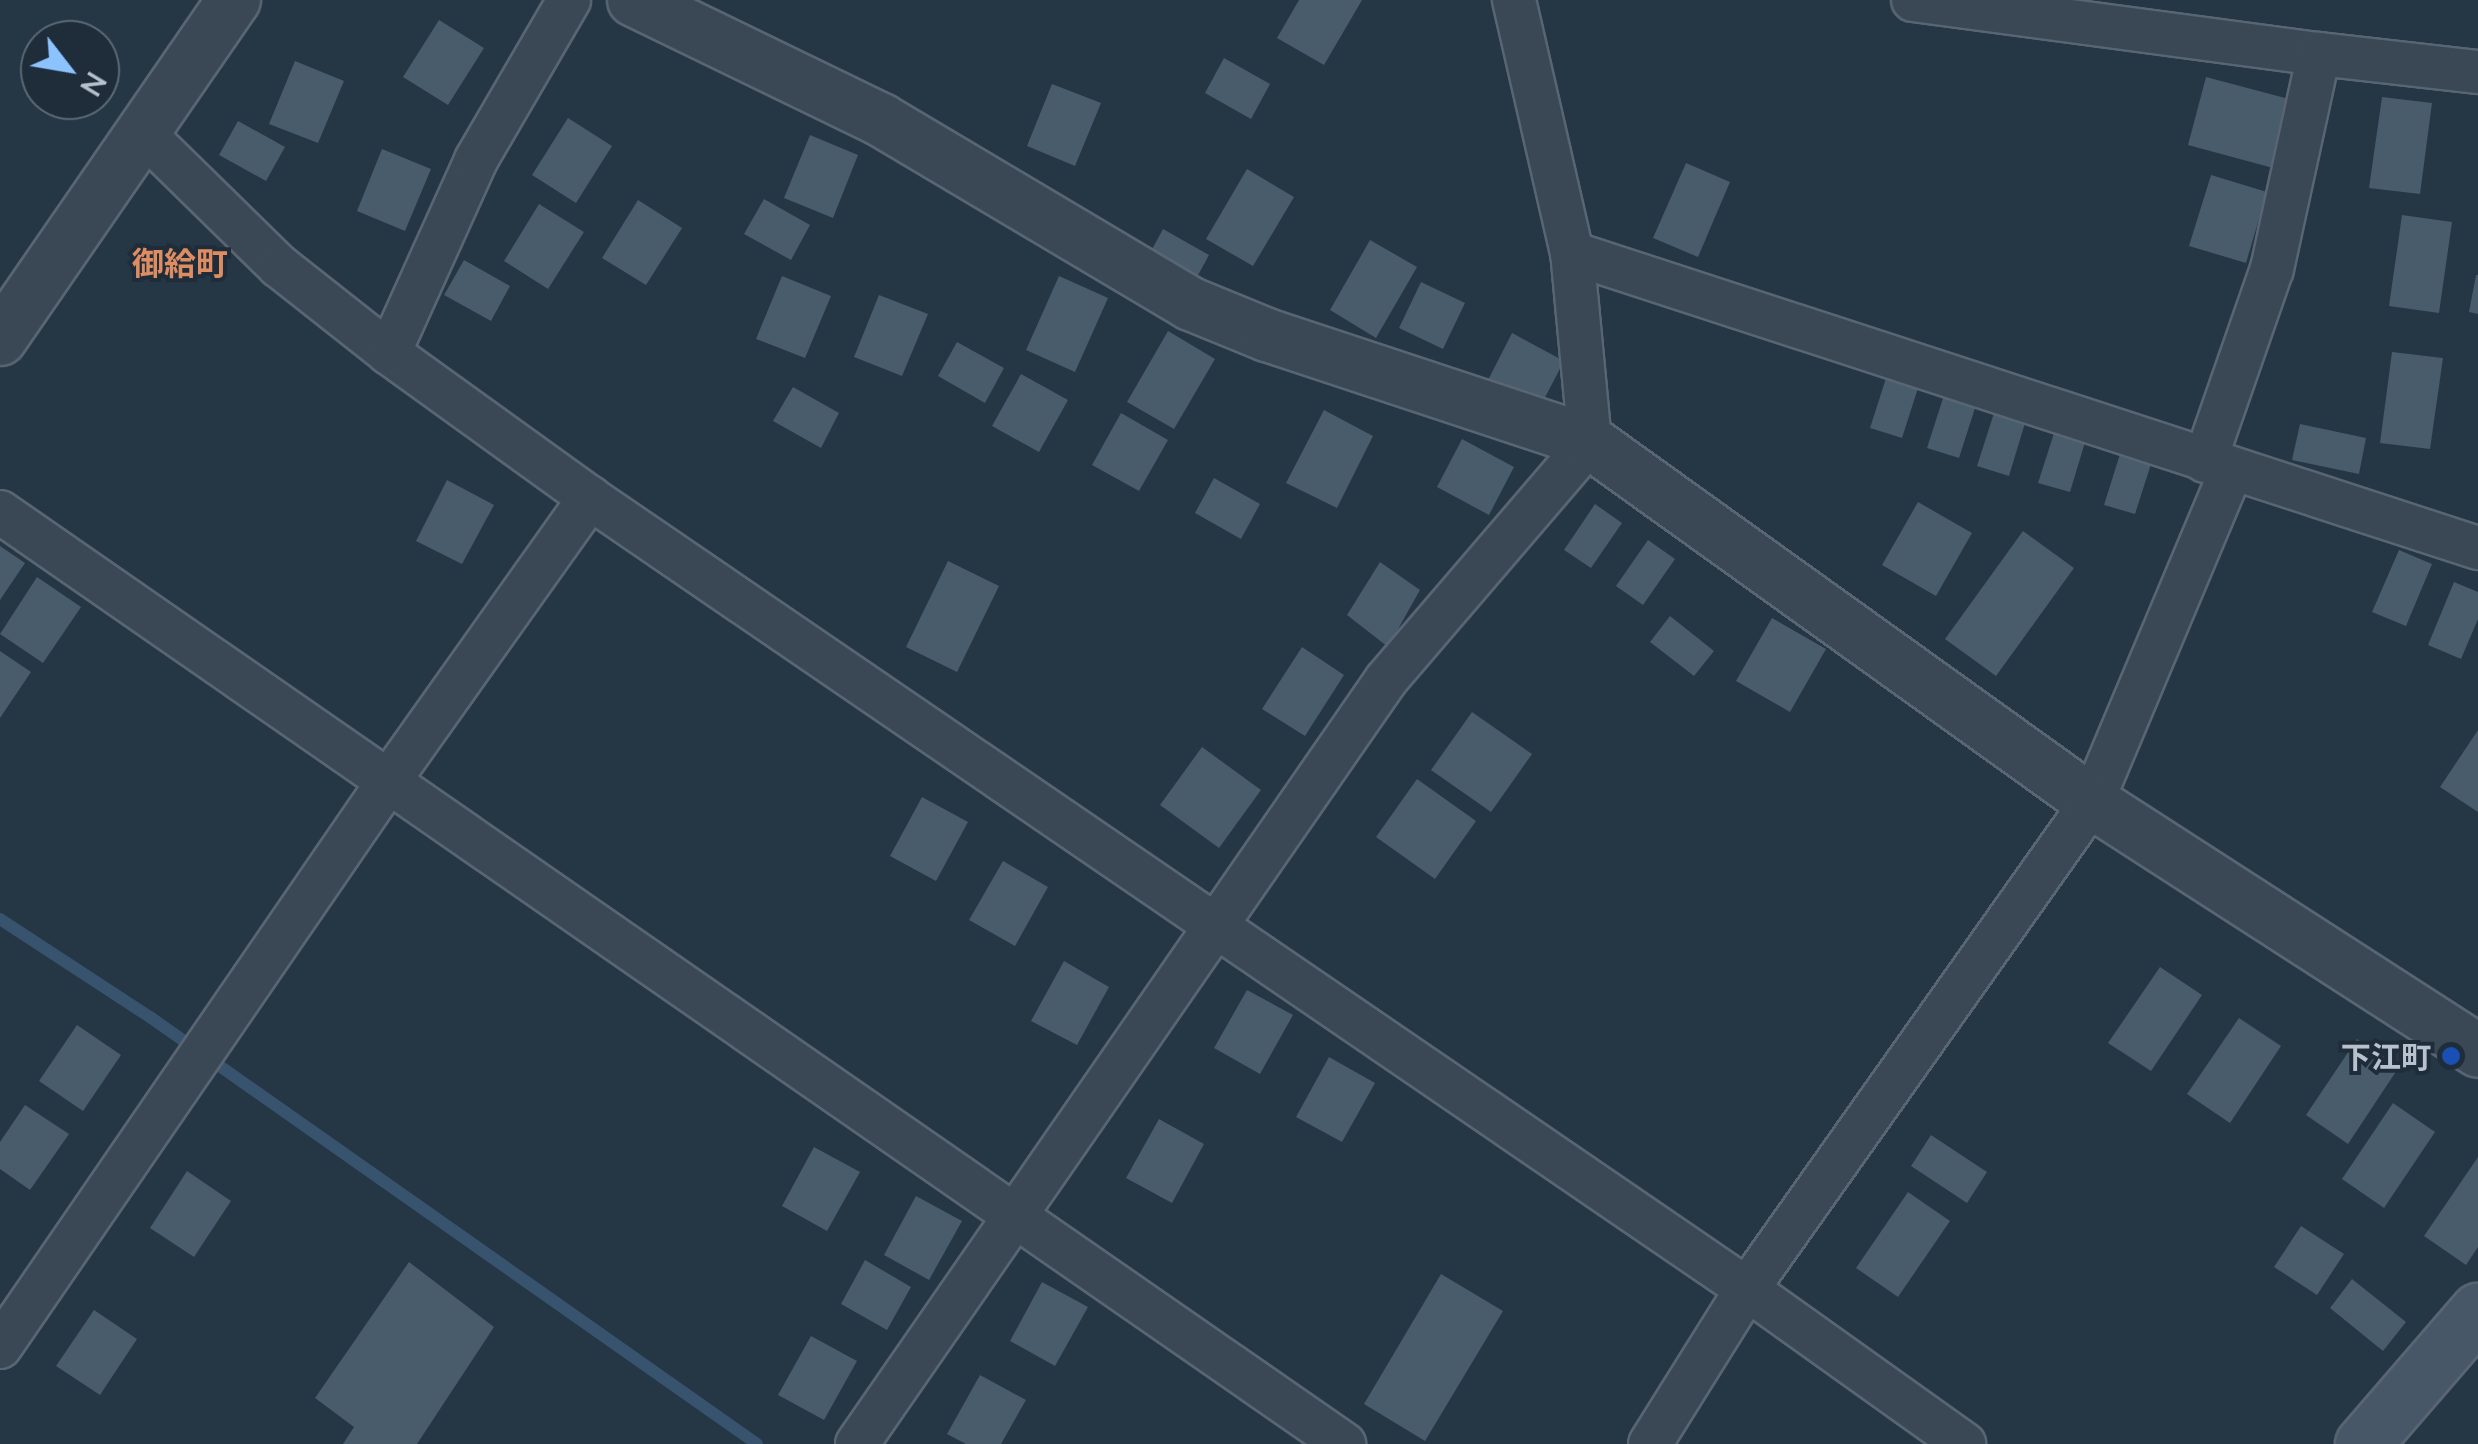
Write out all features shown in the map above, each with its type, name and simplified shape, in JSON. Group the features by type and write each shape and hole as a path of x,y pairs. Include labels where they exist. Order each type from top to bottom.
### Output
{"main road":[{"path":"2363,1444 2478,1311"}],"street":[{"path":"0,339 234,0"},
{"path":"389,353 476,160 569,0"},
{"path":"634,0 882,120 1191,304 1267,334 1590,442 2092,802 2478,1051"},
{"path":"857,1444 1214,923 1386,680 1590,442 1572,253 1514,0"},
{"path":"1913,0 2478,72"},
{"path":"1650,1444 1747,1290 2092,802 2218,465 2272,270 2319,54"},
{"path":"141,130 280,266 389,353 590,498 1214,923 1964,1444"},
{"path":"1572,253 2478,548"},
{"path":"0,1347 388,782 590,498"},
{"path":"0,512 1344,1444"}],"building":[{"path":"1299,0 1362,0 1324,65 1277,38"},
{"path":"439,20 484,48 448,105 403,77"},
{"path":"1224,58 1270,84 1251,119 1205,93"},
{"path":"295,61 344,81 318,143 269,124"},
{"path":"2206,77 2293,100 2273,168 2188,145"},
{"path":"1052,84 1101,103 1075,166 1027,146"},
{"path":"2382,97 2432,103 2420,194 2369,188"},
{"path":"568,118 612,146 576,203 532,175"},
{"path":"238,121 285,147 266,181 219,155"},
{"path":"810,135 858,155 833,218 784,198"},
{"path":"382,149 431,169 405,231 357,211"},
{"path":"1686,163 1730,182 1698,257 1653,238"},
{"path":"1247,169 1294,197 1253,266 1206,239"},
{"path":"2211,175 2267,192 2246,263 2189,246"},
{"path":"764,199 810,225 791,260 744,234"},
{"path":"638,200 682,228 646,285 602,258"},
{"path":"539,204 584,232 548,289 504,261"},
{"path":"2402,215 2452,222 2439,313 2389,306"},
{"path":"1163,229 1209,255 1190,290 1144,264"},
{"path":"1370,240 1417,267 1376,338 1330,310"},
{"path":"464,260 510,286 491,321 444,295"},
{"path":"2478,275 2478,314 2469,312"},
{"path":"782,276 831,296 805,358 756,339"},
{"path":"1059,276 1108,298 1075,372 1026,350"},
{"path":"1421,282 1465,303 1443,349 1399,328"},
{"path":"879,295 928,314 902,376 854,357"},
{"path":"1168,331 1215,359 1174,429 1127,402"},
{"path":"1512,333 1564,361 1539,409 1487,382"},
{"path":"957,342 1004,368 985,403 938,376"},
{"path":"2392,352 2443,358 2430,449 2380,443"},
{"path":"1021,374 1068,400 1039,452 992,426"},
{"path":"1887,375 1919,385 1902,438 1870,428"},
{"path":"793,387 839,413 821,448 773,421"},
{"path":"1944,395 1976,405 1959,458 1927,448"},
{"path":"1324,410 1373,436 1337,508 1286,483"},
{"path":"1121,413 1168,440 1139,491 1092,465"},
{"path":"1994,413 2025,423 2009,476 1977,466"},
{"path":"2300,424 2366,438 2359,474 2292,460"},
{"path":"2055,430 2086,439 2070,492 2038,483"},
{"path":"1462,439 1514,467 1489,515 1437,487"},
{"path":"2121,451 2152,461 2135,514 2104,505"},
{"path":"1214,478 1260,504 1241,539 1195,513"},
{"path":"447,480 494,505 462,564 416,541"},
{"path":"1918,502 1972,533 1936,596 1882,565"},
{"path":"1595,504 1622,523 1591,568 1564,550"},
{"path":"2023,531 2074,568 1996,676 1945,639"},
{"path":"1648,540 1675,559 1643,605 1616,586"},
{"path":"0,546 25,563 0,600"},
{"path":"2399,550 2432,564 2406,626 2372,612"},
{"path":"948,561 999,586 957,672 906,647"},
{"path":"1380,562 1420,590 1388,647 1347,615"},
{"path":"37,577 81,607 43,663 0,634"},
{"path":"2454,582 2478,592 2478,619 2461,659 2428,645"},
{"path":"1670,616 1714,651 1694,676 1650,642"},
{"path":"1772,618 1826,649 1790,712 1736,681"},
{"path":"1302,647 1344,675 1305,736 1262,709"},
{"path":"0,651 31,672 0,718"},
{"path":"1472,712 1532,754 1491,812 1431,770"},
{"path":"2478,730 2478,812 2440,787"},
{"path":"1202,747 1261,790 1219,848 1160,805"},
{"path":"1417,779 1476,821 1435,879 1376,837"},
{"path":"922,797 968,822 936,881 890,856"},
{"path":"1003,861 1048,887 1015,946 969,920"},
{"path":"1064,961 1109,987 1077,1045 1031,1021"},
{"path":"2160,967 2202,995 2151,1071 2108,1043"},
{"path":"1247,990 1293,1015 1260,1074 1214,1048"},
{"path":"2239,1018 2281,1046 2230,1123 2187,1094"},
{"path":"77,1025 121,1055 83,1111 39,1081"},
{"path":"2357,1039 2399,1067 2348,1144 2306,1115"},
{"path":"1329,1057 1375,1083 1342,1142 1296,1117"},
{"path":"2393,1103 2435,1132 2384,1208 2342,1179"},
{"path":"25,1105 69,1134 30,1190 0,1169 0,1142"},
{"path":"1159,1119 1204,1144 1172,1203 1126,1178"},
{"path":"1931,1135 1987,1172 1967,1203 1911,1166"},
{"path":"814,1147 860,1172 827,1231 782,1206"},
{"path":"2478,1157 2478,1247 2466,1265 2424,1236"},
{"path":"187,1171 231,1201 194,1257 150,1228"},
{"path":"1908,1192 1950,1221 1898,1297 1856,1268"},
{"path":"916,1196 962,1221 929,1280 884,1255"},
{"path":"2301,1226 2344,1254 2317,1295 2274,1267"},
{"path":"865,1260 911,1287 887,1330 841,1304"},
{"path":"409,1262 494,1327 417,1444 343,1444 354,1427 315,1398"},
{"path":"1441,1274 1503,1311 1425,1441 1364,1404"},
{"path":"2352,1279 2406,1322 2383,1351 2330,1308"},
{"path":"1042,1282 1088,1307 1055,1366 1010,1341"},
{"path":"94,1310 137,1339 100,1395 56,1366"},
{"path":"811,1336 857,1361 824,1420 778,1395"},
{"path":"980,1375 1026,1400 1001,1444 966,1444 947,1434"}],"waterway":[{"path":"0,919 150,1017 757,1444"}],"place":[{"name":"下江町","path":"2451,1056"}],"district":[{"name":"御給町","path":"180,263"}]}
